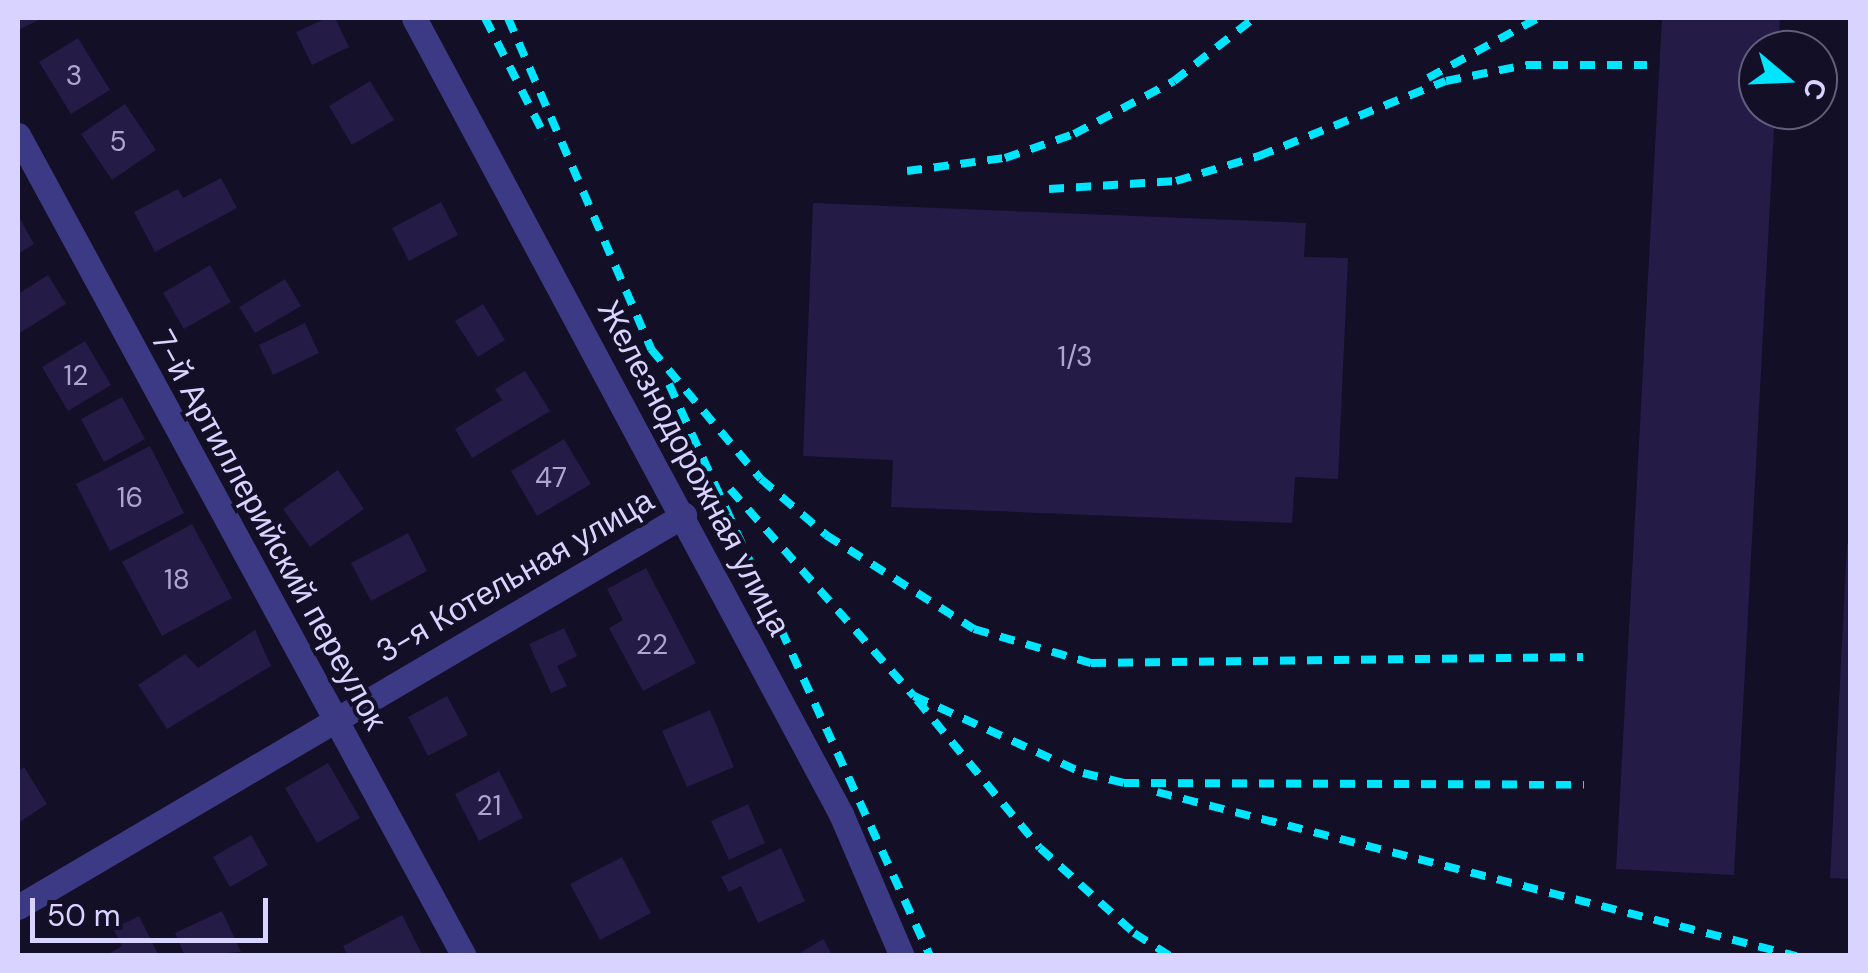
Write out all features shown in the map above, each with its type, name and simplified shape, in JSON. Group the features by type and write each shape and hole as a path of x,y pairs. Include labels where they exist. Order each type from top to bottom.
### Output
{"street":[{"name":"Железнодорожная улица","path":"414,18 841,814 902,956"},
{"name":"7-й Артиллерийский переулок","path":"18,135 464,956"},
{"name":"3-я Котельная улица","path":"18,907 684,515"}],"building":[{"path":"18,18 43,18 18,30"},
{"path":"335,18 349,47 312,65 296,32"},
{"path":"1662,18 1780,18 1779,30 1738,30 1738,130 1774,130 1734,875 1616,869"},
{"path":"78,38 110,90 71,114 39,62"},
{"path":"370,81 394,120 352,145 329,106"},
{"path":"125,104 156,150 112,180 81,134"},
{"path":"221,178 237,208 155,252 134,212 178,189 183,198"},
{"path":"441,202 458,235 409,261 392,228"},
{"path":"813,203 1306,223 1304,257 1348,258 1338,479 1295,477 1292,523 891,507 893,460 803,456"},
{"path":"18,215 34,244 18,254"},
{"path":"210,265 231,302 184,329 163,293"},
{"path":"48,275 66,304 18,334 18,294"},
{"path":"285,279 301,306 255,333 239,307"},
{"path":"483,304 505,340 478,357 455,321"},
{"path":"305,323 319,353 273,375 259,345"},
{"path":"85,341 111,385 68,411 42,367"},
{"path":"525,371 550,411 472,458 455,429 502,400 495,389"},
{"path":"122,397 145,439 104,462 81,419"},
{"path":"564,439 591,484 537,516 511,471"},
{"path":"150,446 184,513 110,551 76,484"},
{"path":"338,470 364,509 310,547 283,509"},
{"path":"192,524 232,598 162,636 122,562"},
{"path":"408,533 427,571 371,601 351,563"},
{"path":"1850,544 1850,879 1830,878"},
{"path":"646,568 696,663 643,691 609,628 623,620 607,589"},
{"path":"564,628 577,656 557,666 567,686 551,693 529,644"},
{"path":"255,630 271,666 167,729 138,685 185,654 198,668"},
{"path":"447,696 468,735 428,756 408,717"},
{"path":"710,710 734,767 687,787 662,731"},
{"path":"328,763 360,818 317,843 285,788"},
{"path":"24,767 47,804 18,823 18,771"},
{"path":"499,771 523,818 479,841 455,794"},
{"path":"748,804 765,843 729,860 711,821"},
{"path":"251,835 268,865 230,887 213,857"},
{"path":"781,848 805,901 758,923 741,886 729,892 721,877"},
{"path":"622,857 651,913 600,940 570,884"},
{"path":"222,911 241,952 185,956 175,933"},
{"path":"402,915 423,956 348,956 343,946"},
{"path":"139,916 159,956 105,956 122,946 113,929"},
{"path":"823,939 833,956 795,956"}],"railway":[{"path":"485,18 546,138"},
{"path":"508,18 651,349 761,479 826,535 974,629 1091,663 1583,657"},
{"path":"907,171 1005,158 1074,134 1174,81 1254,18"},
{"path":"1428,78 1538,18"},
{"path":"1049,189 1176,181 1259,156 1446,81 1526,65 1647,65"},
{"path":"669,384 930,956"},
{"path":"730,489 914,696 1083,773 1124,783 1584,785"},
{"path":"917,700 1040,848 1134,933 1170,956"},
{"path":"1157,792 1796,956"}]}
